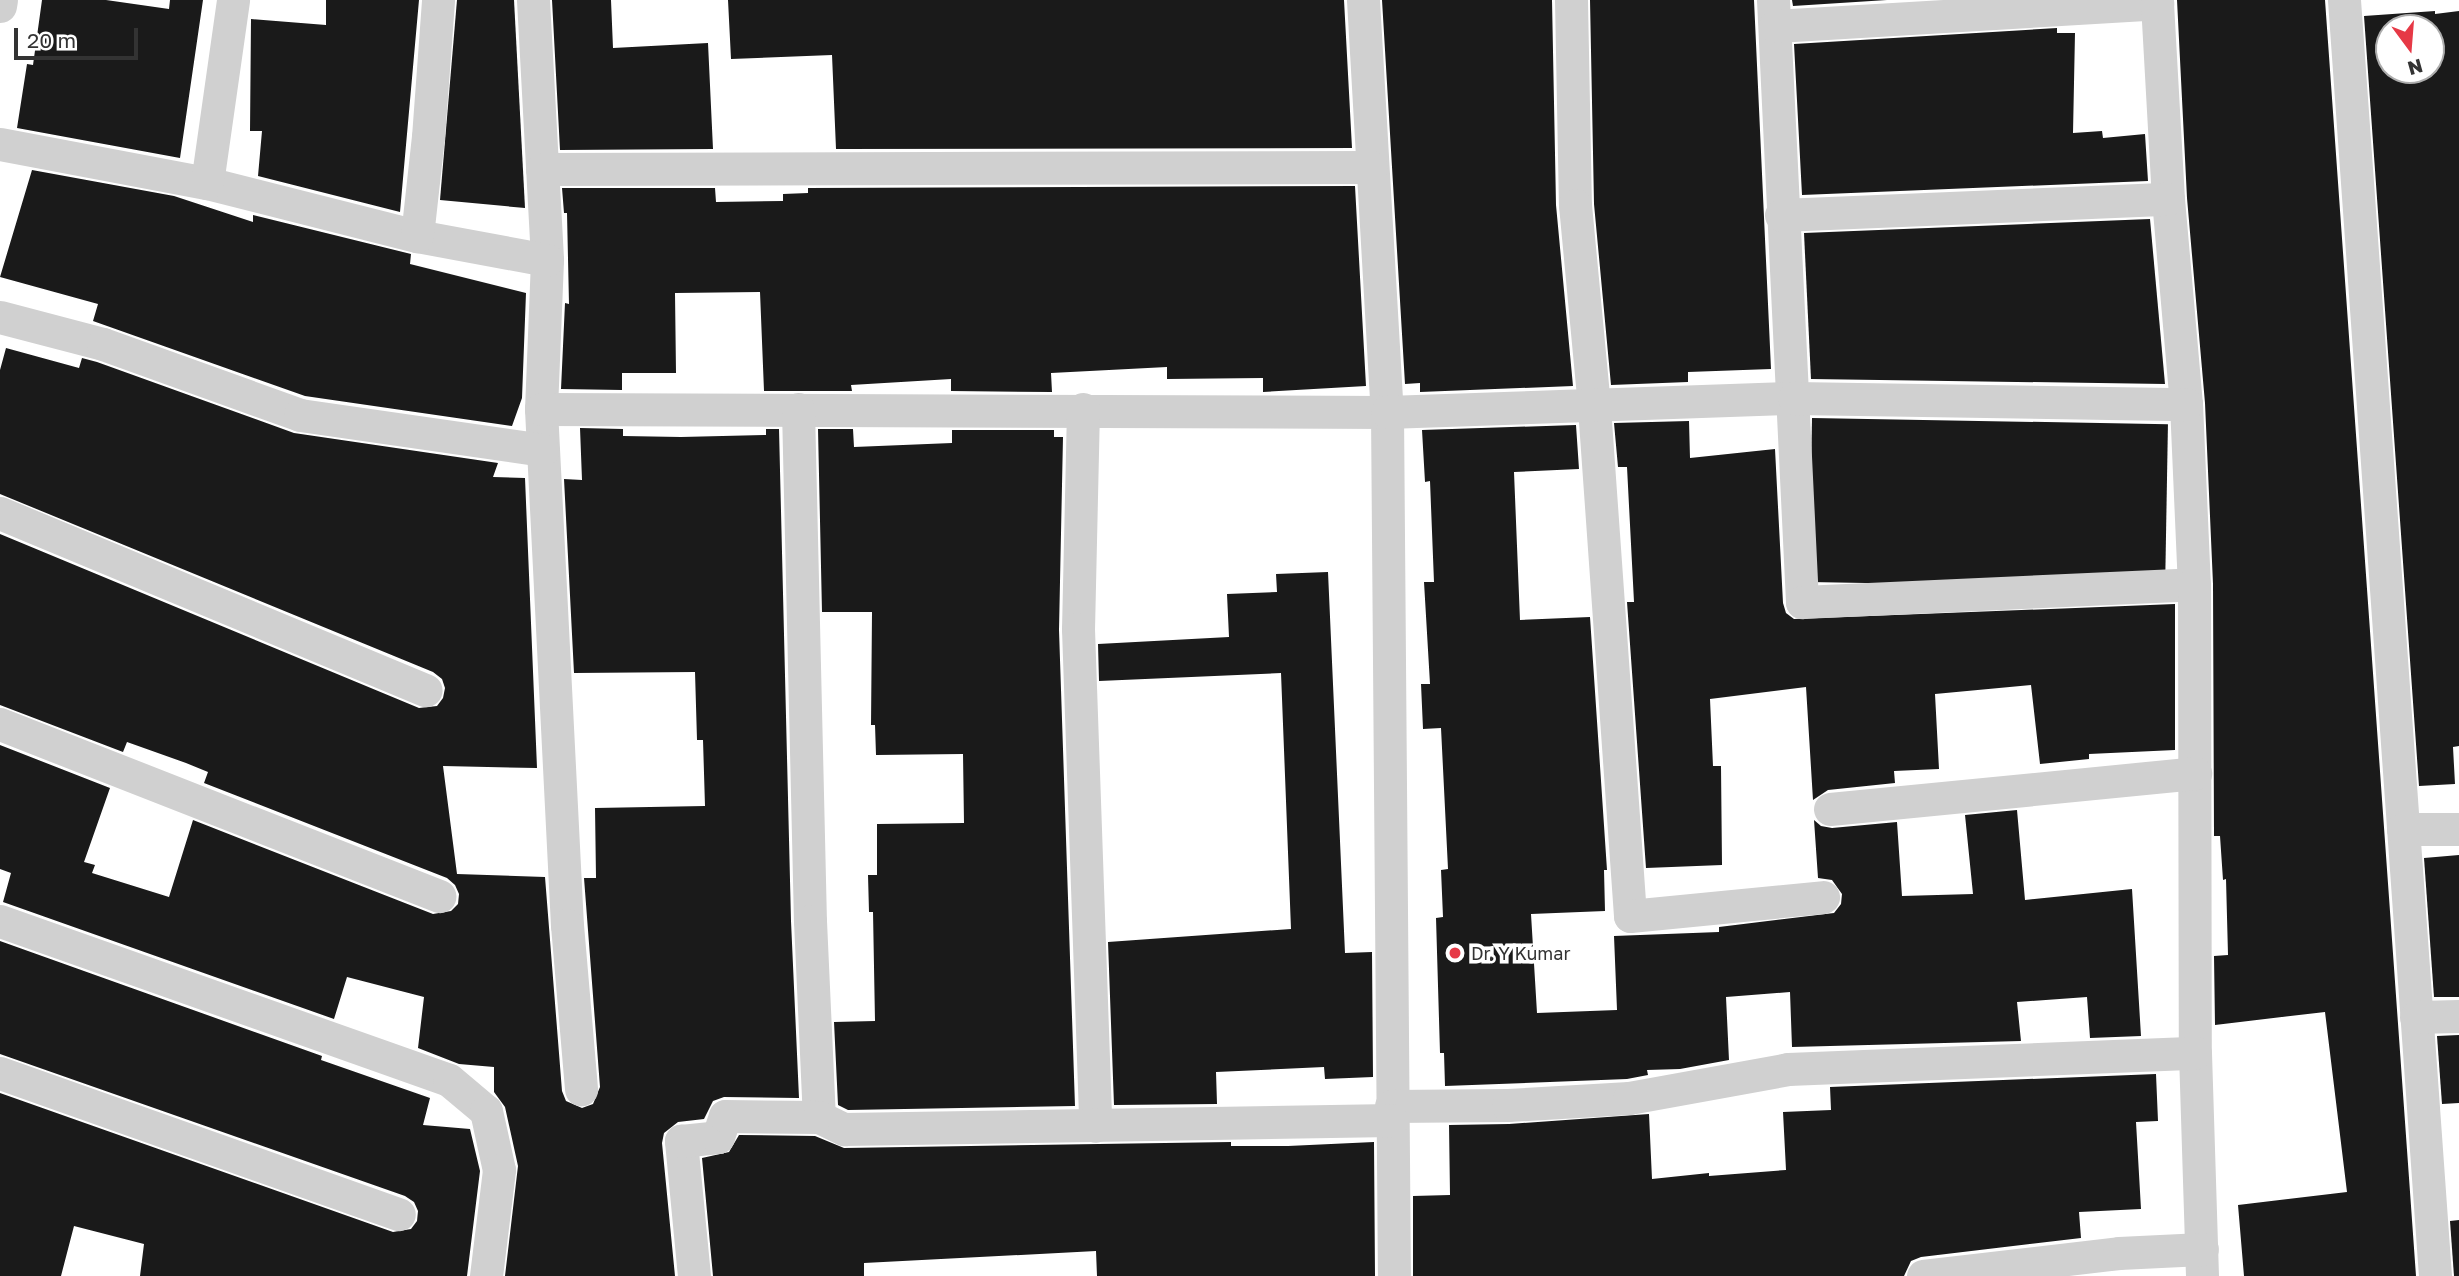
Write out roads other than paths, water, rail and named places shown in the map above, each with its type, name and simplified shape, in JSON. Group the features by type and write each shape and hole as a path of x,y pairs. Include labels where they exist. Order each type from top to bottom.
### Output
{"street":[{"path":"0,6 1,0"},
{"path":"207,183 233,0"},
{"path":"417,236 428,137 438,0"},
{"path":"533,0 547,260 542,450 566,912 581,1089"},
{"path":"1363,0 1387,412 1394,1276"},
{"path":"1571,0 1575,205 1594,407 1630,916 1823,897"},
{"path":"2344,0 2435,1276"},
{"path":"1929,1275 2119,1253 2202,1262 2195,1053 2194,584 2186,404 2168,199 2157,2 1774,13 1781,215 1794,398 1802,602 2194,584"},
{"path":"0,144 207,183 417,236 547,260"},
{"path":"542,169 1371,167"},
{"path":"1781,215 2168,199"},
{"path":"0,317 103,344 300,415 542,450"},
{"path":"541,409 1387,412 1594,407 1794,398 2186,404"},
{"path":"798,409 810,921 819,1117"},
{"path":"1083,409 1078,629 1095,1126"},
{"path":"0,513 426,690"},
{"path":"0,724 440,896"},
{"path":"1830,809 2195,773"},
{"path":"2403,829 2459,829"},
{"path":"0,921 449,1080 486,1111 499,1170 486,1276"},
{"path":"2416,1017 2459,1016"},
{"path":"694,1276 681,1141 718,1137 725,1116 819,1117 844,1129 1095,1126 1392,1113 1629,1098 1788,1069 2195,1053"},
{"path":"0,1073 399,1214"}],"place":[{"name":"Dr. Y Kumar","path":"1455,953"}]}
